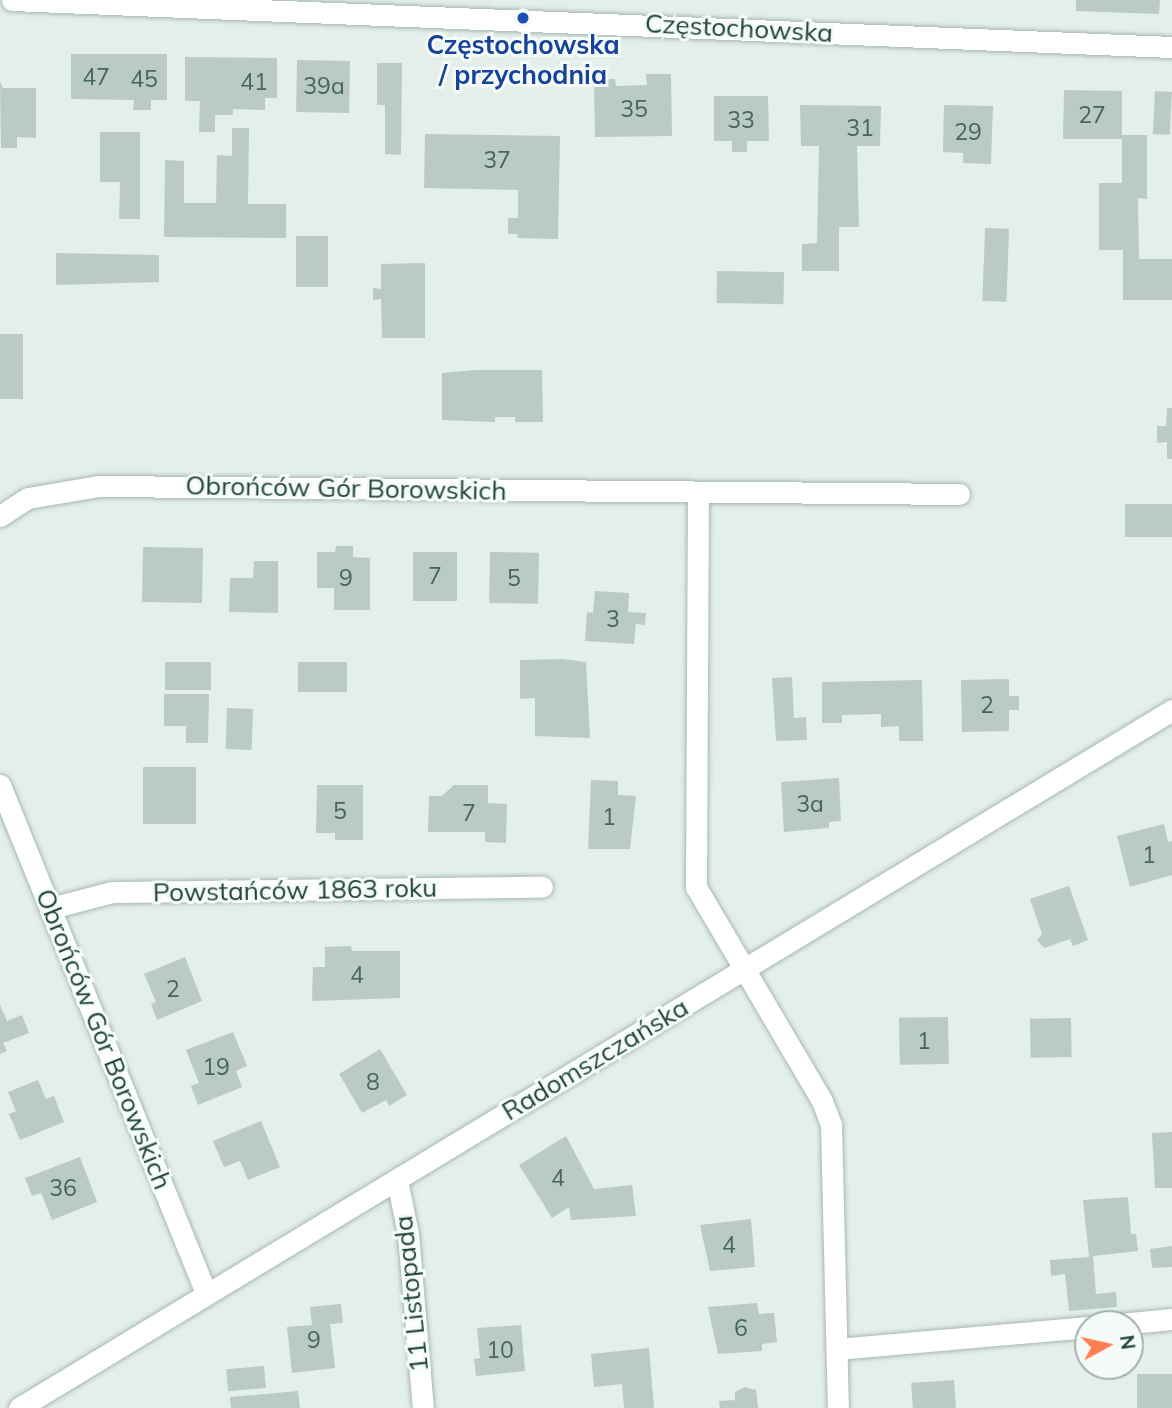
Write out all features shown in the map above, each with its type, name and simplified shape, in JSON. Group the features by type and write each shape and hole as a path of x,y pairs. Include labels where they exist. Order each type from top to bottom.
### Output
{"street":[{"name":"Częstochowska","path":"12,0 1172,47"},
{"name":"Obrońców Gór Borowskich","path":"0,516 28,498 99,486 959,494"},
{"path":"698,492 696,887 822,1101 831,1125 838,1408"},
{"name":"Radomszczańska","path":"19,1408 1172,710"},
{"name":"Obrońców Gór Borowskich","path":"0,785 206,1293"},
{"name":"Powstańców 1863 roku","path":"51,908 112,892 542,887"},
{"name":"11 Listopada","path":"397,1180 408,1234 423,1408"},
{"path":"1144,1322 1172,1320"},
{"path":"837,1349 1074,1328"}],"building":[{"path":"1076,0 1160,0 1159,14 1076,11"},
{"path":"71,54 167,54 167,100 151,100 151,110 133,110 134,100 71,99"},
{"path":"185,57 277,58 277,98 265,98 265,110 233,109 233,115 215,115 215,132 199,132 200,101 185,101"},
{"path":"297,60 350,61 349,113 296,112"},
{"path":"377,63 402,63 401,155 385,154 385,105 377,105"},
{"path":"646,74 671,74 672,136 595,137 594,87 605,87 605,79 615,79 616,86 647,85"},
{"path":"0,82 3,88 36,88 36,138 17,137 17,148 1,148"},
{"path":"1064,90 1122,91 1122,135 1147,135 1147,199 1138,198 1139,259 1172,259 1172,300 1123,300 1123,250 1099,250 1099,183 1122,183 1122,139 1063,139"},
{"path":"1155,91 1172,92 1170,135 1153,134"},
{"path":"714,96 768,96 769,141 747,141 747,152 732,152 732,141 714,141"},
{"path":"800,105 881,106 880,146 857,146 859,227 839,227 839,271 802,271 802,244 817,243 819,146 801,146"},
{"path":"944,105 993,106 991,164 963,163 963,153 943,152"},
{"path":"232,128 249,128 248,204 286,204 286,238 164,237 165,160 184,161 184,203 216,203 217,155 232,156"},
{"path":"100,132 140,132 140,219 119,219 120,182 100,182"},
{"path":"425,134 560,136 558,239 518,238 517,234 508,234 508,218 518,218 518,190 424,188"},
{"path":"985,228 1009,229 1006,302 982,301"},
{"path":"296,236 328,236 328,287 296,287"},
{"path":"56,253 159,255 159,282 56,285"},
{"path":"425,263 425,338 382,338 381,299 373,300 373,288 381,289 381,264"},
{"path":"717,271 784,272 783,304 716,303"},
{"path":"0,334 23,334 23,399 0,399"},
{"path":"542,370 543,422 515,422 515,417 495,417 495,422 442,420 442,373"},
{"path":"1167,408 1172,408 1172,459 1167,459 1167,442 1157,443 1157,426 1166,426"},
{"path":"1125,504 1172,504 1172,537 1125,537"},
{"path":"336,546 353,546 353,557 370,558 370,610 334,610 334,588 317,588 317,552 335,552"},
{"path":"143,547 203,548 202,603 142,602"},
{"path":"413,552 457,552 457,601 413,601"},
{"path":"490,552 539,553 538,604 489,603"},
{"path":"254,561 278,561 278,613 229,612 230,578 253,578"},
{"path":"595,591 629,593 628,612 646,613 645,625 636,624 634,644 585,641 587,612 593,613"},
{"path":"563,659 586,662 590,738 535,736 535,698 520,699 520,660"},
{"path":"165,662 211,662 211,690 165,690"},
{"path":"298,662 347,662 347,692 298,692"},
{"path":"792,677 794,718 806,717 807,740 776,741 772,678"},
{"path":"1009,679 1009,696 1019,696 1019,710 1009,710 1009,731 962,732 961,680"},
{"path":"922,680 923,741 899,741 899,726 881,727 881,714 842,715 842,723 822,723 822,682"},
{"path":"164,694 209,694 208,743 186,743 186,726 164,726"},
{"path":"227,708 253,709 252,750 226,749"},
{"path":"143,767 196,767 196,824 143,824"},
{"path":"839,778 841,821 829,822 829,828 784,832 781,782"},
{"path":"591,780 618,781 618,795 636,796 630,849 588,849"},
{"path":"317,785 363,785 363,840 335,840 335,833 316,833"},
{"path":"454,785 488,785 488,803 507,804 506,843 485,842 485,832 428,832 429,796 442,796"},
{"path":"1164,824 1168,842 1172,841 1172,875 1130,887 1117,836"},
{"path":"1069,886 1088,940 1073,946 1070,939 1044,948 1037,940 1042,934 1030,899"},
{"path":"351,946 352,951 400,951 400,998 312,1001 313,967 325,967 325,947"},
{"path":"185,957 202,1001 157,1020 151,1004 156,1002 144,974"},
{"path":"0,1005 7,1021 22,1015 29,1033 3,1043 7,1051 0,1054"},
{"path":"948,1017 949,1064 900,1065 899,1018"},
{"path":"1071,1018 1072,1057 1031,1058 1030,1019"},
{"path":"233,1032 247,1066 236,1071 242,1087 198,1105 191,1086 199,1083 186,1050"},
{"path":"380,1049 407,1095 389,1106 386,1100 362,1113 339,1074"},
{"path":"38,1080 46,1099 54,1096 64,1122 20,1140 9,1114 16,1111 8,1092"},
{"path":"261,1121 280,1167 248,1180 240,1161 224,1167 213,1141"},
{"path":"1172,1132 1172,1188 1155,1188 1152,1133"},
{"path":"566,1136 594,1189 632,1185 636,1216 571,1220 569,1207 552,1218 519,1165"},
{"path":"80,1157 97,1202 52,1220 41,1193 32,1196 25,1178"},
{"path":"1128,1197 1131,1234 1136,1234 1138,1251 1093,1256 1096,1294 1116,1292 1117,1307 1069,1311 1065,1274 1051,1276 1050,1260 1089,1257 1083,1200"},
{"path":"751,1219 755,1267 710,1271 700,1225"},
{"path":"1172,1246 1172,1267 1152,1268 1150,1249"},
{"path":"757,1303 759,1314 774,1313 777,1342 762,1344 762,1351 718,1354 708,1307"},
{"path":"341,1304 343,1323 330,1324 335,1368 292,1373 287,1327 312,1325 310,1307"},
{"path":"521,1325 525,1371 476,1376 474,1359 480,1358 477,1328"},
{"path":"649,1348 654,1408 624,1408 622,1384 594,1387 591,1354"},
{"path":"264,1366 266,1388 228,1391 226,1369"},
{"path":"1144,1374 1172,1374 1172,1408 1137,1408 1137,1380 1144,1380"},
{"path":"954,1380 956,1408 913,1408 911,1383"},
{"path":"745,1387 756,1390 758,1408 720,1408 719,1401 735,1400 735,1392"},
{"path":"298,1391 300,1408 231,1408 230,1397"}],"place":[{"name":"Częstochowska / przychodnia","path":"523,18"}]}
